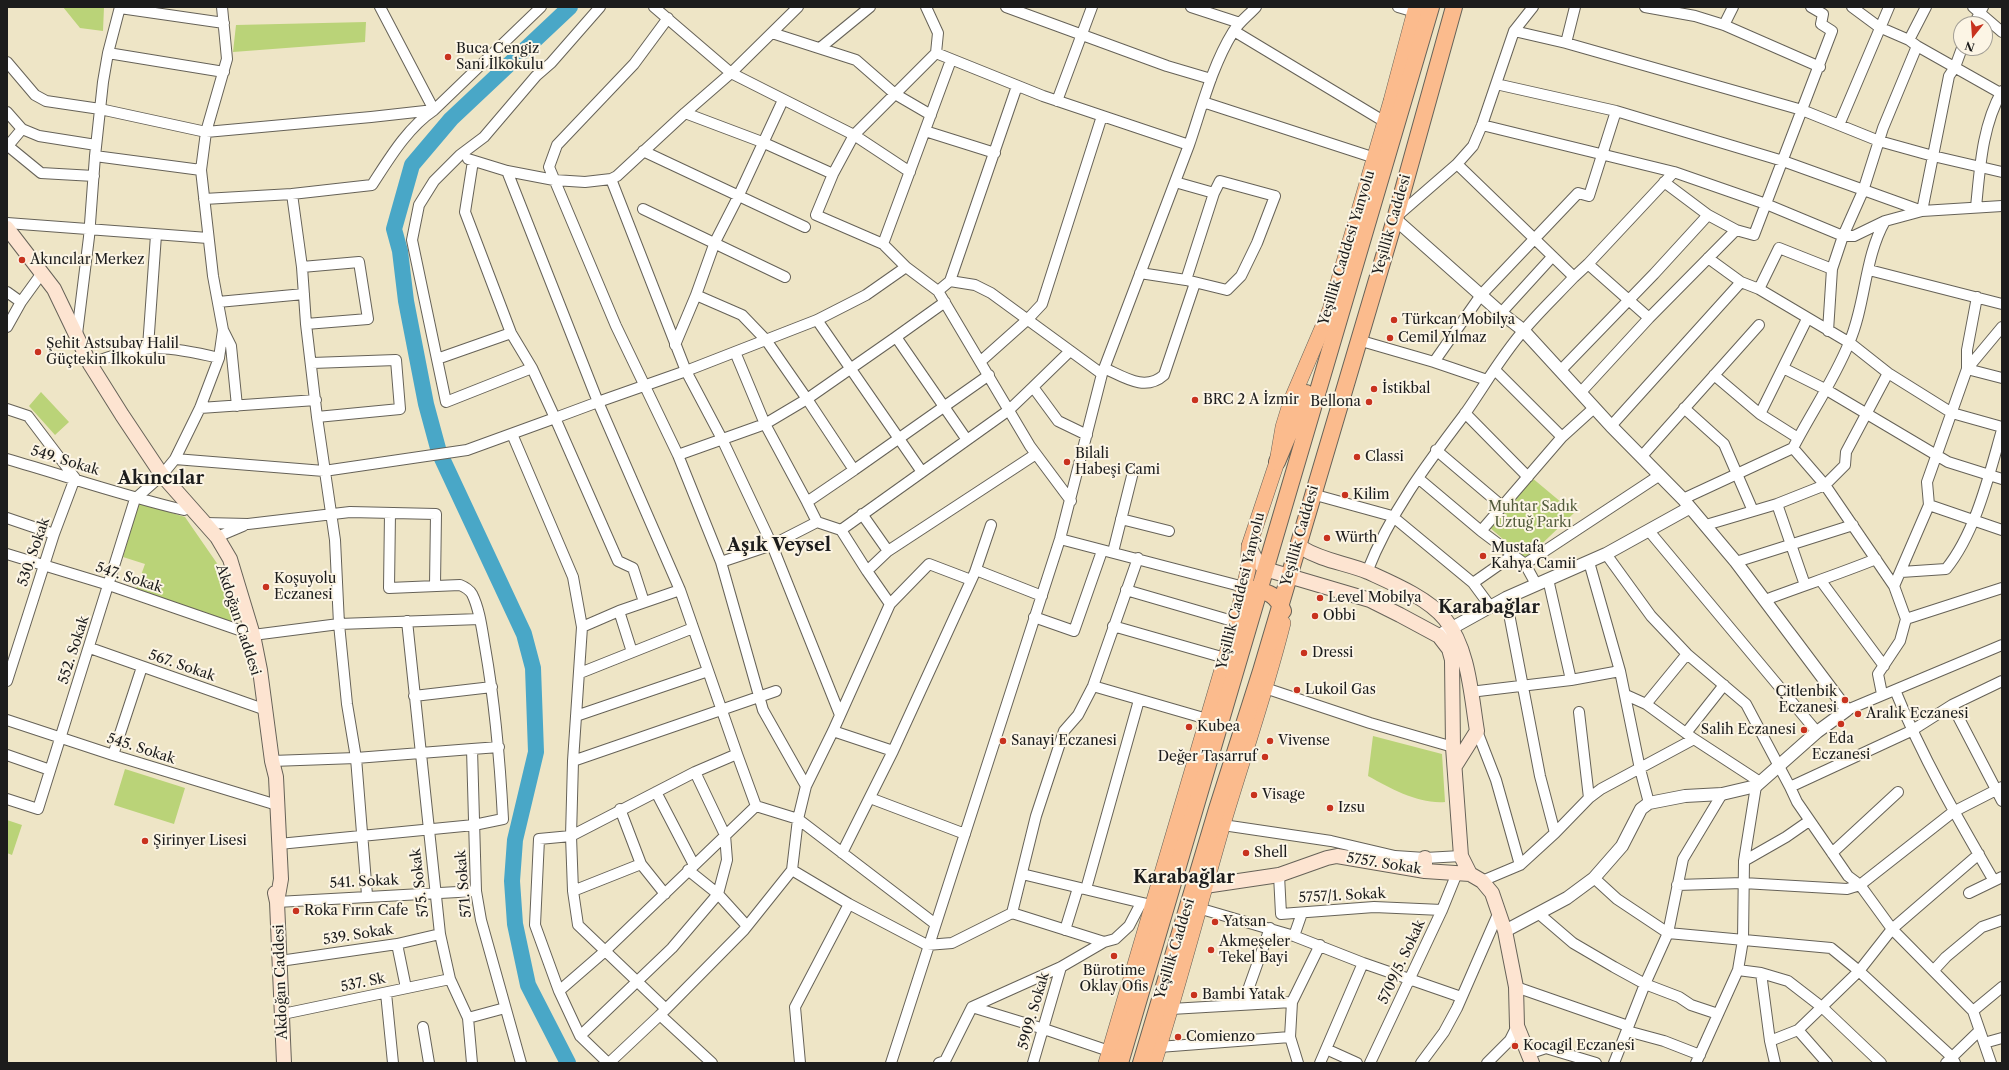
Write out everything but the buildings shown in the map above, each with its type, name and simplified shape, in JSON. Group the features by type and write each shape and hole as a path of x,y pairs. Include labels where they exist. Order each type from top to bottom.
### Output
{"highway":[{"name":"Yeşillik Caddesi","path":"1111,1059 1251,589 1265,569 1324,365 1431,7"},
{"name":"Yeşillik Caddesi","path":"1141,1063 1283,609 1312,494 1395,219 1454,7"},
{"path":"1277,462 1312,379 1324,365"},
{"path":"1251,589 1274,595 1283,609"}],"main road":[{"name":"Yeşillik Caddesi Yanyolu","path":"1111,1059 1147,904 1207,719 1236,622 1251,589 1248,570 1249,546 1277,462 1283,427 1291,401 1330,310 1375,158 1415,10"},
{"name":"Akdoğan Caddesi","path":"7,228 54,289 77,334 90,364 122,416 130,435 159,477 210,543 223,568 248,633"},
{"name":"Akdoğan Caddesi","path":"159,477 205,523 217,537 230,559 266,710 272,761 276,777 272,804 271,879 277,902 284,1063"},
{"path":"1301,542 1316,557 1367,572 1420,598 1444,618 1451,627 1464,657 1477,732 1455,766"},
{"path":"1249,546 1255,558 1265,569 1291,578 1370,600 1439,636 1449,649 1452,660 1453,747 1461,856 1464,873 1482,881 1492,893 1505,931 1516,987 1517,1026 1530,1058"},
{"path":"1154,1063 1171,1008 1198,908 1265,688 1283,609"},
{"name":"Akdoğan Caddesi","path":"272,804 279,844 281,879 277,902"},
{"name":"5757. Sokak","path":"1205,886 1279,875 1327,858 1337,856 1425,865 1464,873"}],"street":[{"path":"77,334 90,230 100,109 108,53 120,7 224,23"},
{"path":"222,7 227,59 206,132 201,170 208,238 223,330 231,346 237,406"},
{"path":"380,7 434,110"},
{"path":"204,199 292,194 372,185 389,159 421,119 434,110 541,7"},
{"path":"532,368 446,402 412,240 419,205 434,181 460,155 484,137 536,76 551,63 600,7"},
{"path":"654,7 731,73 854,135 910,172"},
{"path":"460,155 473,161 507,171 554,180 585,182 611,179 731,73 798,7"},
{"path":"820,48 870,7"},
{"path":"926,7 938,33 936,54 854,135 832,174 816,216 883,244 906,267 938,291 1036,454 1071,501"},
{"path":"1006,7 1167,66 1211,79"},
{"path":"1057,101 1092,7"},
{"path":"1190,7 1240,23"},
{"path":"889,1063 934,923 965,834 1060,539 1071,501 1103,371 1189,146 1211,79 1234,31 1256,7"},
{"path":"1398,7 1415,10"},
{"path":"1533,7 1514,31 1482,125 1473,146 1457,164 1395,219 1501,313 1523,330 1594,408 1686,503 1736,562 1847,710"},
{"path":"1645,7 1697,12 1820,66"},
{"path":"1724,25 1733,7"},
{"path":"1664,182 1708,215 1736,230 1754,235 1820,66 1832,31 1821,24 1823,14 1811,7"},
{"path":"1852,7 1879,27 1913,43 1955,68 2002,93 1991,114 1980,166 1976,207"},
{"path":"1839,125 1879,27 1889,7"},
{"path":"1828,330 1832,269 1843,236 1863,190 1926,7"},
{"path":"1566,43 1572,8"},
{"path":"1978,9 2002,32"},
{"path":"668,18 634,64 557,145 549,167 613,319 678,456 721,562 763,710 806,786"},
{"path":"1234,31 1385,122"},
{"path":"1514,31 1566,43 1802,110 1879,141 1933,156 2002,172"},
{"path":"772,33 856,60 895,94 931,115"},
{"path":"108,53 224,72"},
{"path":"936,54 1057,101 1189,146"},
{"path":"1922,211 1949,76 1955,68 1959,56"},
{"path":"883,244 951,60"},
{"path":"7,62 35,95 46,101 100,109 206,132 434,110"},
{"path":"1496,84 1616,111 1783,161 1922,211"},
{"path":"938,291 950,281 1017,86"},
{"path":"675,345 696,295 715,242 738,197 762,142 783,100"},
{"path":"1203,102 1375,158"},
{"path":"1434,362 1481,295 1534,237 1578,193 1589,196 1616,111"},
{"path":"7,112 22,129 40,136 96,145"},
{"path":"684,113 762,142 832,174"},
{"path":"981,361 1027,320 1042,304 1102,116"},
{"path":"1482,125 1674,172 1766,204 1843,236 1854,236 1885,221 1922,211 2002,206"},
{"path":"22,129 8,146 41,173 94,176"},
{"path":"925,131 995,153"},
{"path":"643,151 738,197 805,227"},
{"path":"95,156 201,170"},
{"path":"473,161 465,212 511,333 532,368 618,561 633,568 644,602"},
{"path":"1457,164 1574,277"},
{"path":"507,171 598,402 680,590 756,806"},
{"path":"1367,572 1379,542 1392,516 1436,450 1465,413 1523,330 1588,264 1674,172"},
{"path":"611,179 686,371 722,438 772,545 840,715"},
{"path":"950,281 974,285 991,292 1070,351 1103,371 1147,384 1157,381 1164,375 1191,281 1214,193 1220,181 1275,196 1257,243 1241,276 1228,290 1191,281 1140,273"},
{"path":"1175,182 1214,193"},
{"path":"292,194 302,267 306,324 312,363 324,471 335,540 339,624 347,704 356,758 361,836 367,895"},
{"path":"643,209 715,242 785,277"},
{"path":"1561,370 1708,215"},
{"path":"1439,636 1451,627 1506,598 1606,554 1649,531 1686,503 1738,473 1793,448 1850,343 1870,270 1873,249 1885,221"},
{"path":"7,223 208,238"},
{"path":"1581,392 1649,318 1736,230"},
{"path":"148,347 156,235"},
{"path":"1758,289 1779,248 1832,269"},
{"path":"1501,313 1552,257"},
{"path":"1708,258 1741,282 1758,289 1850,343 1888,373 1952,413 2002,427"},
{"path":"302,267 359,262 368,319 306,324"},
{"path":"1588,264 1649,318"},
{"path":"175,459 324,471 428,457 467,450 686,371 816,320 866,295 906,267"},
{"path":"1870,270 2002,304"},
{"path":"7,327 21,302 42,273"},
{"path":"1611,426 1741,282"},
{"path":"7,292 21,302"},
{"path":"218,302 304,294"},
{"path":"696,295 742,315 766,340 854,470"},
{"path":"1894,586 1929,505 1927,482 1967,369 1967,350 1977,297"},
{"path":"678,456 722,438 765,424 807,399 945,302"},
{"path":"1760,414 1807,319"},
{"path":"816,320 922,472"},
{"path":"1642,456 1759,325"},
{"path":"1967,369 2002,327"},
{"path":"135,499 159,477 175,459 200,408 219,358 223,330"},
{"path":"437,359 511,333"},
{"path":"896,337 967,440"},
{"path":"1358,340 1434,362 1487,380"},
{"path":"90,364 112,355 148,347 182,349 219,358"},
{"path":"841,530 1009,410 1070,351"},
{"path":"734,352 765,424 817,522 841,530 890,604"},
{"path":"312,363 396,360 400,409 318,417"},
{"path":"1783,368 1825,389 1948,462 2002,478"},
{"path":"1967,369 2002,378"},
{"path":"1495,370 1562,438"},
{"path":"1706,525 1777,504 1825,485 1845,465 1846,452 1888,373"},
{"path":"807,502 989,375"},
{"path":"1714,375 1760,414 1798,438"},
{"path":"1033,386 1058,421 1087,435"},
{"path":"200,408 316,400"},
{"path":"1481,532 1562,438 1594,408"},
{"path":"1684,408 1724,444 1738,473 1753,511"},
{"path":"7,409 28,416 76,478"},
{"path":"1465,413 1528,477"},
{"path":"1900,572 1946,569 1957,556 1973,520 2002,430"},
{"path":"512,434 573,577 582,627 573,761 571,836 573,890 578,925 604,952 637,982 663,1012 712,1063"},
{"path":"1793,448 1825,485 1894,586 1906,619 1900,641 1878,674 1882,694"},
{"path":"1436,450 1502,506"},
{"path":"867,571 888,551 1036,454"},
{"name":"549. Sokak","path":"7,459 76,478 135,499 184,510"},
{"path":"1113,552 1133,472"},
{"path":"1525,564 1660,475"},
{"name":"530. Sokak","path":"7,681 54,534 76,478"},
{"path":"1418,478 1481,532 1525,564 1536,584"},
{"path":"1312,494 1392,516 1473,583 1490,606"},
{"name":"552. Sokak","path":"7,799 38,809 90,648 135,499"},
{"path":"1777,504 1805,585"},
{"path":"1929,505 2002,530"},
{"path":"205,523 248,524 350,512 436,514 435,585"},
{"path":"279,844 474,825 503,819 499,747 492,687 480,619 473,596 466,588 460,585 389,588 390,513"},
{"path":"862,514 888,551"},
{"path":"7,518 54,534"},
{"path":"1121,519 1169,531"},
{"path":"721,562 772,545 817,522"},
{"path":"217,537 248,524"},
{"path":"842,852 893,751 976,570 992,525"},
{"path":"1736,562 1791,546 1853,525"},
{"path":"1649,531 1817,732"},
{"path":"1060,539 1102,551 1138,558 1251,589"},
{"path":"1034,617 1074,631 1102,551"},
{"name":"547. Sokak","path":"7,554 109,586 248,633"},
{"path":"1606,554 1651,616 1687,654 1746,704 1808,821 1848,876 1860,885 1892,929 1973,1011 1991,1063"},
{"path":"1473,583 1513,555"},
{"path":"1012,913 1036,816 1064,731 1078,715 1093,686 1138,558"},
{"path":"1765,600 1805,585 1821,581 1876,559"},
{"path":"1589,562 1626,695 1640,769 1649,803"},
{"path":"738,754 694,772 620,809 571,836 535,837 535,925 559,991 580,1036 609,1063 663,1012 748,926 792,870 798,819 806,786 833,731 890,604 929,564 971,580"},
{"path":"976,570 1042,596"},
{"path":"1548,579 1571,680"},
{"path":"1821,581 1884,666"},
{"path":"1906,619 2002,588"},
{"path":"582,627 619,611 680,590"},
{"path":"1126,590 1236,622"},
{"path":"1506,598 1540,776 1555,833"},
{"path":"619,611 632,652"},
{"path":"248,633 339,624 480,619"},
{"name":"575. Sokak","path":"407,621 440,934 450,979 468,1018 472,1063"},
{"path":"1113,626 1225,658"},
{"path":"580,673 693,628"},
{"path":"1505,931 1567,898 1594,878 1622,846 1642,809 1649,803 1685,796 1722,794 1758,784 1817,732 1847,710 1882,694 2002,646"},
{"name":"567. Sokak","path":"90,648 266,710"},
{"path":"1646,704 1687,654"},
{"path":"113,755 142,667"},
{"path":"576,716 708,671"},
{"path":"1470,692 1571,680 1620,671"},
{"path":"1790,787 1911,731 1952,705 2002,681"},
{"path":"1482,881 1520,865 1601,788 1640,769 1690,736 1724,685"},
{"path":"1093,686 1207,719"},
{"path":"414,696 492,687"},
{"path":"1265,688 1370,723 1453,747"},
{"path":"1895,690 1911,731 1954,812 1979,854 1998,879 1969,894"},
{"path":"573,761 776,691"},
{"path":"1626,695 1646,704 1758,784"},
{"path":"1065,930 1082,888 1139,700"},
{"path":"1952,705 1999,789 2002,801"},
{"path":"1579,712 1589,798"},
{"name":"545. Sokak","path":"7,720 113,755 272,804"},
{"path":"833,731 893,751"},
{"path":"1477,732 1496,780 1520,865"},
{"path":"272,761 356,758 499,747"},
{"name":"571. Sokak","path":"472,749 476,891 481,920 520,1063"},
{"path":"7,755 50,770"},
{"path":"580,1036 672,948 718,894 727,860 725,835 694,772"},
{"path":"1516,987 1664,1041 1698,1059 1738,970 1743,940 1744,861 1758,784"},
{"path":"1677,885 1743,883 1847,889 1860,885 1954,812 1999,789"},
{"path":"656,792 691,867 748,926"},
{"path":"1832,853 1898,792"},
{"path":"1616,1062 1645,984 1668,933 1683,859 1722,794"},
{"path":"870,798 965,834"},
{"path":"756,806 798,819 934,923"},
{"path":"559,991 604,952 756,806"},
{"path":"620,809 641,864 665,894"},
{"path":"1744,861 1786,837 1808,821"},
{"path":"1223,825 1330,841 1396,856 1425,865 1461,856"},
{"path":"1770,1041 1798,1030 1823,1008 1859,971 1892,929 1979,854"},
{"path":"573,890 641,864"},
{"path":"792,870 849,904 927,946 952,943 1012,913 1104,942"},
{"name":"5709/5. Sokak","path":"1370,1063 1408,979 1442,910 1464,873"},
{"path":"939,1063 945,1061 972,1007 1061,967 1104,942 1115,939 1129,926 1147,904 1022,874"},
{"name":"5757/1. Sokak","path":"1279,875 1281,914 1374,907 1442,910"},
{"path":"1594,878 1616,899 1668,933 1831,948 1859,971 1951,1061 1979,1031"},
{"name":"541. Sokak","path":"277,902 367,895 476,891"},
{"path":"800,1063 795,1007 849,904"},
{"path":"1198,908 1294,936 1363,963 1461,997"},
{"path":"1294,936 1302,913"},
{"path":"1538,913 1573,943 1645,984 1679,997 1691,1005 1718,1014"},
{"path":"1421,1063 1444,1032 1498,914"},
{"path":"1934,970 1946,957 1982,927 2002,920"},
{"path":"1243,1004 1270,928"},
{"name":"539. Sokak","path":"280,961 397,944 440,934"},
{"path":"397,944 406,988"},
{"path":"1298,1063 1290,1037 1292,1002 1320,945"},
{"path":"1320,1063 1363,963"},
{"name":"5909. Sokak","path":"1033,1063 1061,967"},
{"path":"1738,970 1761,973 1788,981 1823,1008 1881,1063"},
{"path":"1761,973 1770,1041 1775,1063"},
{"name":"537. Sk","path":"283,1014 450,979"},
{"path":"1973,1011 2002,987"},
{"path":"386,993 393,1063"},
{"path":"1171,1008 1292,1002"},
{"path":"972,1007 1044,1028 1111,1059"},
{"path":"468,1018 505,1008"},
{"path":"1487,1063 1510,1040 1517,1026"},
{"path":"423,1027 429,1063"},
{"path":"1798,1030 1827,1063"},
{"path":"1159,1048 1290,1037"},
{"path":"1984,1043 2002,1038"},
{"path":"1530,1058 1546,1048 1596,1063"},
{"path":"1326,1049 1357,1063"}],"green space":[{"path":"63,7 104,7 103,31 80,28"},
{"path":"366,22 365,42 233,52 236,25"},
{"path":"41,392 69,422 55,435 29,406"},
{"name":"Muhtar Sadık Uztuğ Parkı","path":"1531,477 1574,513 1526,559 1488,526"},
{"path":"139,503 185,517 223,572 232,623 135,592 145,564 123,557"},
{"path":"1373,736 1442,754 1445,802 1425,801 1405,795 1368,776"},
{"path":"125,769 185,788 174,824 114,805"},
{"path":"7,820 22,825 12,855 7,853"}],"waterway":[{"path":"568,1063 528,985 515,924 512,881 515,840 536,752 533,668 524,634 439,452 426,404 406,301 400,251 394,229 412,165 451,119 570,7"}],"place":[{"name":"Buca Cengiz Sani İlkokulu","path":"448,57"},
{"name":"Akıncılar Merkez","path":"22,260"},
{"name":"Türkcan Mobilya","path":"1394,320"},
{"name":"Cemil Yılmaz","path":"1390,338"},
{"name":"Şehit Astsubay Halil Güçtekin İlkokulu","path":"38,352"},
{"name":"İstikbal","path":"1374,389"},
{"name":"BRC 2 A İzmir","path":"1195,400"},
{"name":"Bellona","path":"1369,402"},
{"name":"Classi","path":"1357,457"},
{"name":"Bilali Habeşi Cami","path":"1067,462"},
{"name":"Kilim","path":"1345,495"},
{"name":"Würth","path":"1327,538"},
{"name":"Mustafa Kahya Camii","path":"1483,556"},
{"name":"Koşuyolu Eczanesi","path":"266,587"},
{"name":"Level Mobilya","path":"1320,598"},
{"name":"Obbi","path":"1315,616"},
{"name":"Dressi","path":"1304,653"},
{"name":"Lukoil Gas","path":"1297,690"},
{"name":"Çitlenbik Eczanesi","path":"1845,700"},
{"name":"Aralık Eczanesi","path":"1858,714"},
{"name":"Eda Eczanesi","path":"1841,724"},
{"name":"Kubea","path":"1189,727"},
{"name":"Salih Eczanesi","path":"1804,730"},
{"name":"Sanayi Eczanesi","path":"1003,741"},
{"name":"Vivense","path":"1270,741"},
{"name":"Değer Tasarruf","path":"1265,757"},
{"name":"Visage","path":"1254,795"},
{"name":"Izsu","path":"1330,808"},
{"name":"Şirinyer Lisesi","path":"145,841"},
{"name":"Shell","path":"1246,853"},
{"name":"Roka Fırın Cafe","path":"296,911"},
{"name":"Yatsan","path":"1215,922"},
{"name":"Akmeşeler Tekel Bayi","path":"1211,950"},
{"name":"Bürotime Oklay Ofis","path":"1114,956"},
{"name":"Bambi Yatak","path":"1194,995"},
{"name":"Comienzo","path":"1178,1037"},
{"name":"Kocagil Eczanesi","path":"1515,1046"}],"district":[{"name":"Akıncılar","path":"161,479"},
{"name":"Aşık Veysel","path":"779,546"},
{"name":"Karabağlar","path":"1489,608"},
{"name":"Karabağlar","path":"1184,878"}]}
